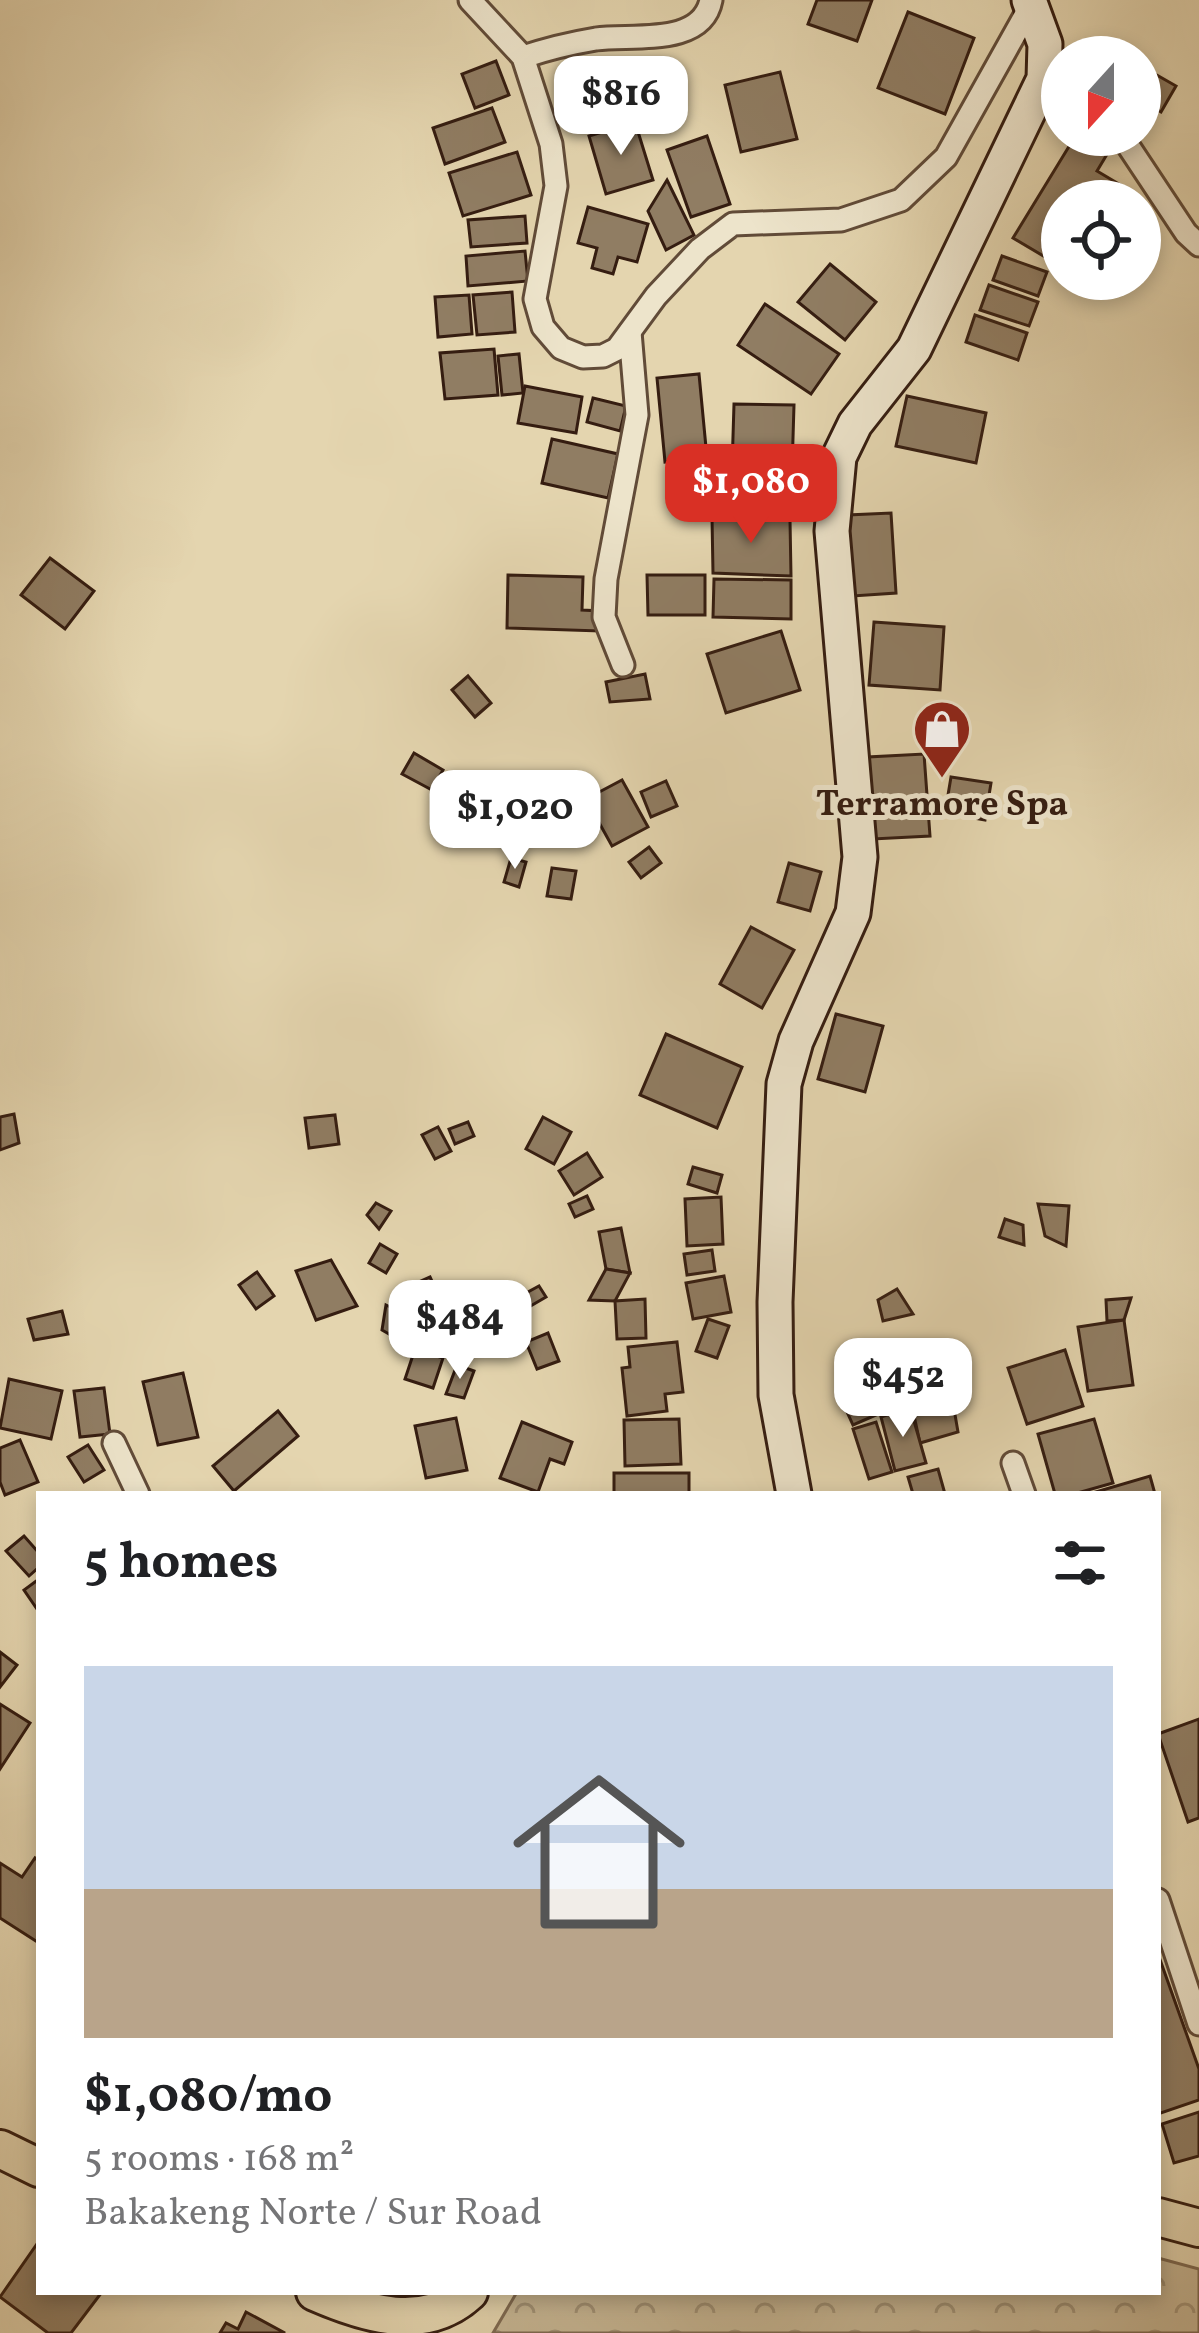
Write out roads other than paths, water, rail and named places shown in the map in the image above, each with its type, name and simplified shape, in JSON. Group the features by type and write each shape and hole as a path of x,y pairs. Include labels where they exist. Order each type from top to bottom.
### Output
{"main road":[{"path":"1030,2 1042,36"},
{"path":"793,1491 776,1395 784,1084 796,1041 853,913 860,857 832,531 838,457 855,424 914,349 1041,103"},
{"path":"0,2150 36,2167"},
{"path":"1161,2218 1199,2228"},
{"path":"322,2295 373,2316 401,2320 435,2315 465,2295"}],"street":[{"path":"470,0 523,57 551,145 556,186 536,299 543,327 560,348 583,357 603,356 616,349 656,296 700,249 733,224 841,220 901,200 946,157 1030,2"},
{"path":"523,57 598,39 661,35 695,26 710,10 712,0"},
{"path":"1135,156 1186,233 1199,244"},
{"path":"623,665 604,617 606,579 637,415 630,332"},
{"path":"114,1443 137,1491"},
{"path":"1013,1463 1023,1491"},
{"path":"1161,1909 1199,2024"}],"place":[{"name":"Terramore Spa","path":"942,780"}]}
